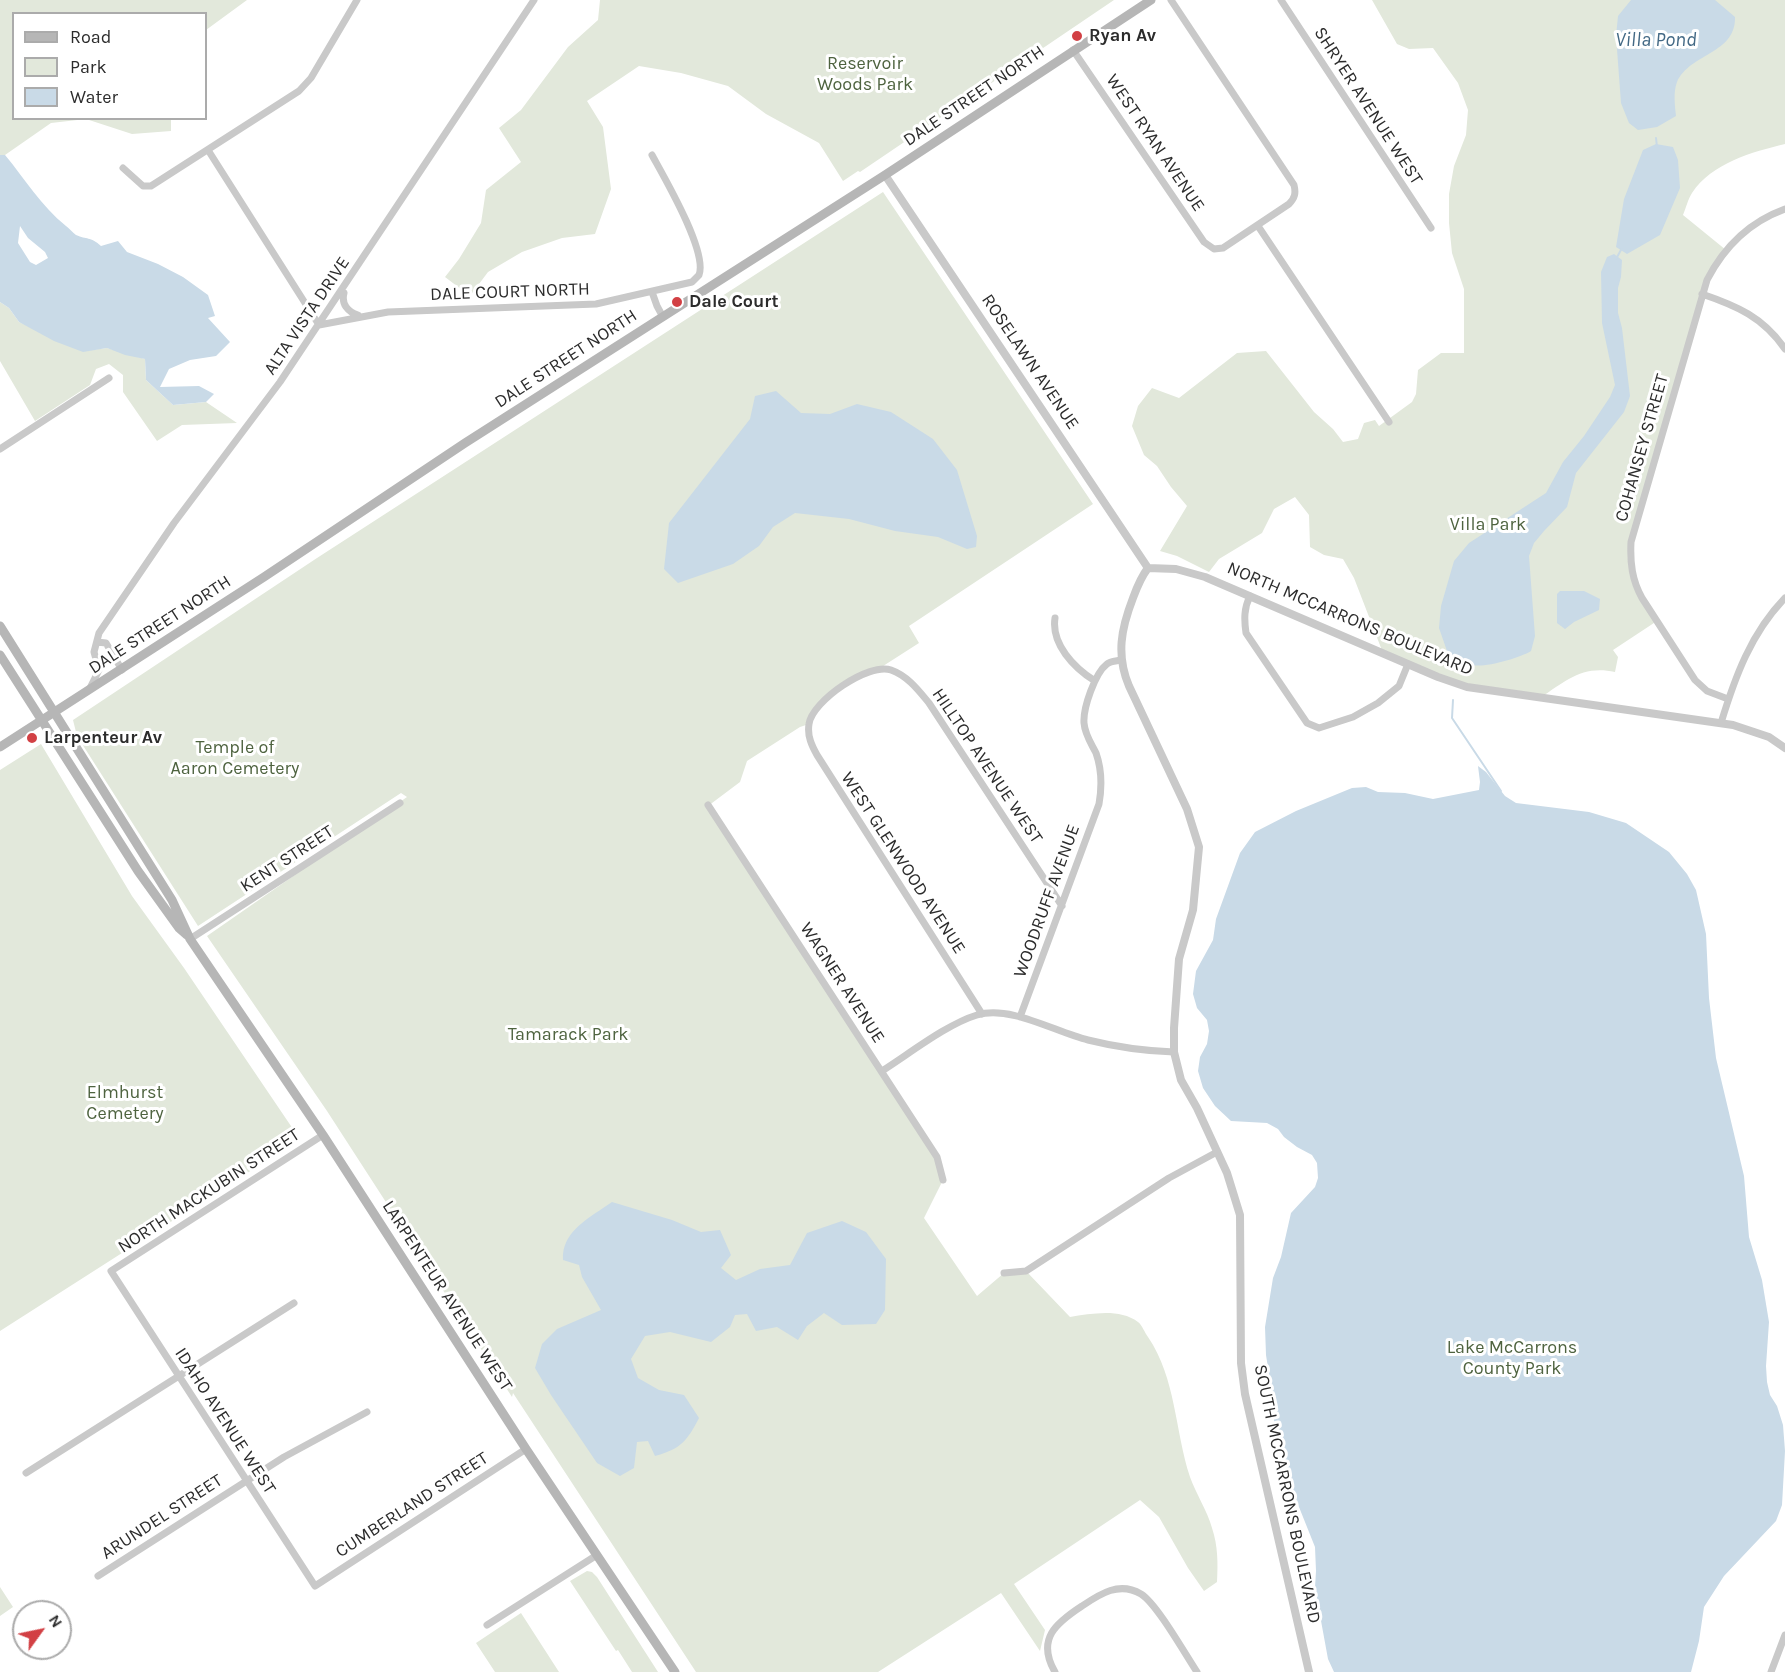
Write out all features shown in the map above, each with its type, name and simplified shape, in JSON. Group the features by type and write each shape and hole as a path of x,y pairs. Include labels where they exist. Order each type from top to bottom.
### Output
{"main road":[{"name":"DALE STREET NORTH","path":"0,747 122,670 465,443 885,175 1151,0"},
{"name":"LARPENTEUR AVENUE WEST","path":"0,626 172,900 190,939 323,1135 526,1449 675,1672"},
{"name":"LARPENTEUR AVENUE WEST","path":"0,655 138,871 179,928 190,939"}],"street":[{"path":"123,168 142,186 151,186 306,85 357,0"},
{"name":"ALTA VISTA DRIVE","path":"97,642 99,633 174,523 280,382 319,325 534,0"},
{"path":"1171,0 1294,185 1295,195 1290,204 1258,226 1389,422"},
{"name":"SHRYER AVENUE WEST","path":"1281,0 1431,228"},
{"name":"WEST RYAN AVENUE","path":"1074,50 1204,242 1214,249 1223,248 1258,226"},
{"path":"208,150 319,325"},
{"name":"DALE COURT NORTH","path":"319,325 388,312 596,304 692,282 698,276 700,265 688,226 671,188 652,155"},
{"name":"ROSELAWN AVENUE","path":"885,175 1148,568"},
{"name":"COHANSEY STREET","path":"1728,699 1707,691 1695,680 1642,598 1631,565 1633,533 1702,294 1715,264 1736,238 1763,219 1785,209"},
{"path":"346,285 342,299 346,309 361,316"},
{"path":"652,292 663,317"},
{"path":"1702,294 1728,302 1755,318 1778,339 1785,349"},
{"path":"0,449 109,378"},
{"name":"NORTH MCCARRONS BOULEVARD","path":"1148,568 1189,571 1467,687 1721,723 1769,737 1785,748"},
{"name":"SOUTH MCCARRONS BOULEVARD","path":"1148,568 1142,575 1123,622 1121,660 1123,672 1187,809 1199,847 1193,910 1179,959 1174,1052 1181,1080 1217,1152 1232,1187 1240,1215 1241,1364 1245,1394 1309,1672"},
{"path":"1250,596 1245,605 1246,633 1307,723 1318,728 1353,717 1378,703 1399,686 1408,664"},
{"path":"1721,723 1728,699 1753,640 1764,622 1785,597"},
{"path":"1055,618 1053,630 1070,662 1095,681"},
{"path":"89,691 99,670 94,652 97,642 106,643 122,670"},
{"name":"WOODRUFF AVENUE","path":"1020,1017 1097,812 1101,791 1100,766 1084,725 1086,705 1095,681 1107,664 1121,660"},
{"name":"WEST GLENWOOD AVENUE","path":"904,676 880,668 865,673 820,703 809,724 810,740 817,755 982,1014"},
{"name":"HILLTOP AVENUE WEST","path":"904,676 929,704 1062,906"},
{"name":"KENT STREET","path":"190,939 400,802"},
{"name":"WAGNER AVENUE","path":"708,805 937,1157 943,1180"},
{"path":"882,1071 955,1024 982,1014 1013,1015 1086,1040 1138,1050 1174,1052"},
{"name":"NORTH MACKUBIN STREET","path":"111,1272 323,1135"},
{"path":"1004,1273 1026,1271 1169,1178 1217,1152"},
{"name":"IDAHO AVENUE WEST","path":"111,1272 315,1586"},
{"path":"26,1473 294,1303"},
{"name":"ARUNDEL STREET","path":"98,1576 294,1451 367,1412"},
{"name":"CUMBERLAND STREET","path":"315,1586 526,1449"},
{"path":"487,1625 597,1555"},
{"path":"1054,1671 1048,1654 1049,1637 1053,1629 1065,1617 1100,1594 1117,1588 1135,1591 1153,1605 1197,1672"},
{"path":"1771,1672 1785,1635"}],"green space":[{"path":"0,0 247,0 207,29 207,12 12,12 12,120 77,120 51,123 5,155 0,155"},
{"name":"Reservoir Woods Park","path":"600,0 1114,0 860,172 858,171 843,181 819,143 766,114 728,86 681,73 639,66 587,101 603,127 611,189 595,234 562,238 522,252 488,272 470,296 445,277 481,223 486,190 521,162 499,128 521,110 568,47 598,20"},
{"name":"Villa Park","path":"1372,0 1785,0 1785,144 1746,155 1710,174 1692,193 1683,215 1726,250 1707,280 1633,533 1634,578 1657,621 1613,650 1618,657 1615,672 1593,671 1575,676 1540,698 1486,691 1383,653 1354,578 1343,559 1324,555 1310,547 1309,515 1295,497 1274,509 1262,533 1219,559 1209,572 1177,556 1160,551 1187,506 1157,466 1144,455 1132,426 1138,406 1152,388 1179,398 1237,353 1266,351 1314,412 1333,429 1343,442 1358,439 1364,423 1375,420 1379,426 1412,402 1416,394 1418,370 1441,353 1464,353 1464,289 1452,253 1449,194 1454,166 1466,135 1468,110 1458,83 1433,48 1409,49 1397,44"},
{"path":"89,120 171,120 171,131 132,134"},
{"name":"Tamarack Park","path":"883,192 1093,504 909,626 919,643 880,668 865,673 820,703 809,724 800,727 747,761 740,782 708,806 937,1157 943,1180 924,1218 977,1296 1004,1273 1026,1271 1070,1317 1114,1313 1138,1322 1142,1327 1157,1353 1170,1387 1190,1477 1214,1535 1217,1582 1204,1591 1159,1517 1140,1500 1014,1584 1045,1630 1040,1651 1001,1593 878,1672 696,1672 513,1393 512,1397 327,1111 207,936 407,797 401,793 198,926 77,736 73,720 317,558"},
{"path":"0,302 9,308 19,322 83,351 107,348 145,359 146,380 173,405 206,402 237,423 182,425 157,441 123,392 123,375 109,364 96,369 90,385 35,421 0,361"},
{"name":"Elmhurst Cemetery","path":"41,744 132,896 184,968 293,1129 291,1145 0,1331 0,770"},
{"path":"587,1571 597,1577 658,1672 632,1672 618,1650 616,1651 570,1581"},
{"path":"0,1587 12,1608 0,1616"},
{"path":"521,1613 559,1672 495,1672 476,1643"}],"water":[{"name":"Villa Pond","path":"1631,0 1715,0 1735,17 1728,39 1683,72 1677,82 1676,116 1657,127 1638,130 1629,123 1621,103 1616,36 1618,16"},
{"path":"1656,144 1673,147 1678,160 1680,188 1660,235 1627,254 1616,247 1624,199 1643,150"},
{"path":"0,155 5,155 49,210 76,235 91,239 101,246 118,241 127,252 183,277 208,295 215,316 208,318 230,342 216,356 190,360 169,369 160,387 199,386 214,394 206,402 173,405 146,380 145,359 107,348 83,352 54,341 19,322 9,308 0,302","holes":["20,226 28,238 45,252 48,258 36,265 30,262 18,243"]},
{"path":"1614,254 1622,260 1618,288 1618,313 1622,328 1630,396 1624,412 1576,473 1567,507 1534,543 1529,556 1535,636 1531,651 1493,664 1478,666 1469,664 1447,651 1439,628 1441,606 1454,561 1469,543 1546,493 1563,462 1610,397 1615,385 1602,323 1601,272 1607,257"},
{"path":"776,391 801,413 830,414 857,404 891,412 933,439 957,470 977,536 976,547 967,549 938,537 895,531 849,519 795,513 773,527 759,546 733,564 678,583 664,569 669,523 750,419 755,396"},
{"path":"1560,591 1584,591 1600,599 1599,610 1565,629 1557,623 1557,594"},
{"name":"Lake McCarrons County Park","path":"1478,766 1486,772 1505,796 1516,803 1589,812 1626,823 1669,852 1687,874 1696,890 1706,934 1709,998 1716,1058 1744,1176 1749,1237 1762,1280 1769,1322 1767,1382 1783,1425 1785,1451 1782,1505 1776,1521 1724,1576 1704,1607 1691,1672 1334,1672 1328,1659 1315,1588 1315,1547 1287,1477 1274,1422 1265,1327 1273,1278 1281,1257 1291,1213 1315,1187 1318,1178 1317,1163 1312,1155 1297,1147 1278,1129 1267,1123 1231,1121 1215,1106 1203,1088 1198,1071 1209,1031 1207,1020 1197,1008 1193,994 1196,971 1213,940 1216,919 1240,853 1255,832 1296,811 1352,788 1366,787 1378,792 1405,793 1433,799 1479,790"},
{"path":"612,1202 672,1220 701,1232 720,1230 731,1255 721,1268 736,1280 760,1269 790,1265 807,1233 842,1221 866,1232 886,1259 885,1310 876,1324 842,1325 824,1313 807,1326 798,1340 777,1327 756,1331 747,1314 735,1315 730,1327 711,1342 670,1332 645,1336 631,1359 638,1378 659,1390 684,1395 699,1418 691,1433 682,1443 664,1453 655,1456 648,1441 637,1442 634,1468 620,1476 597,1463 535,1368 542,1344 557,1329 601,1310 582,1277 579,1265 563,1260 564,1250 572,1233 579,1226"}],"waterway":[{"path":"1656,138 1657,147"},
{"path":"1616,259 1622,248"},
{"path":"1454,670 1455,655"},
{"path":"1453,700 1452,718 1501,791"}],"place":[{"name":"Ryan Av","path":"1077,36"},
{"name":"Dale Court","path":"677,302"},
{"name":"Larpenteur Av","path":"32,738"}],"park label":[{"name":"Temple of Aaron Cemetery","path":"235,758"}]}
